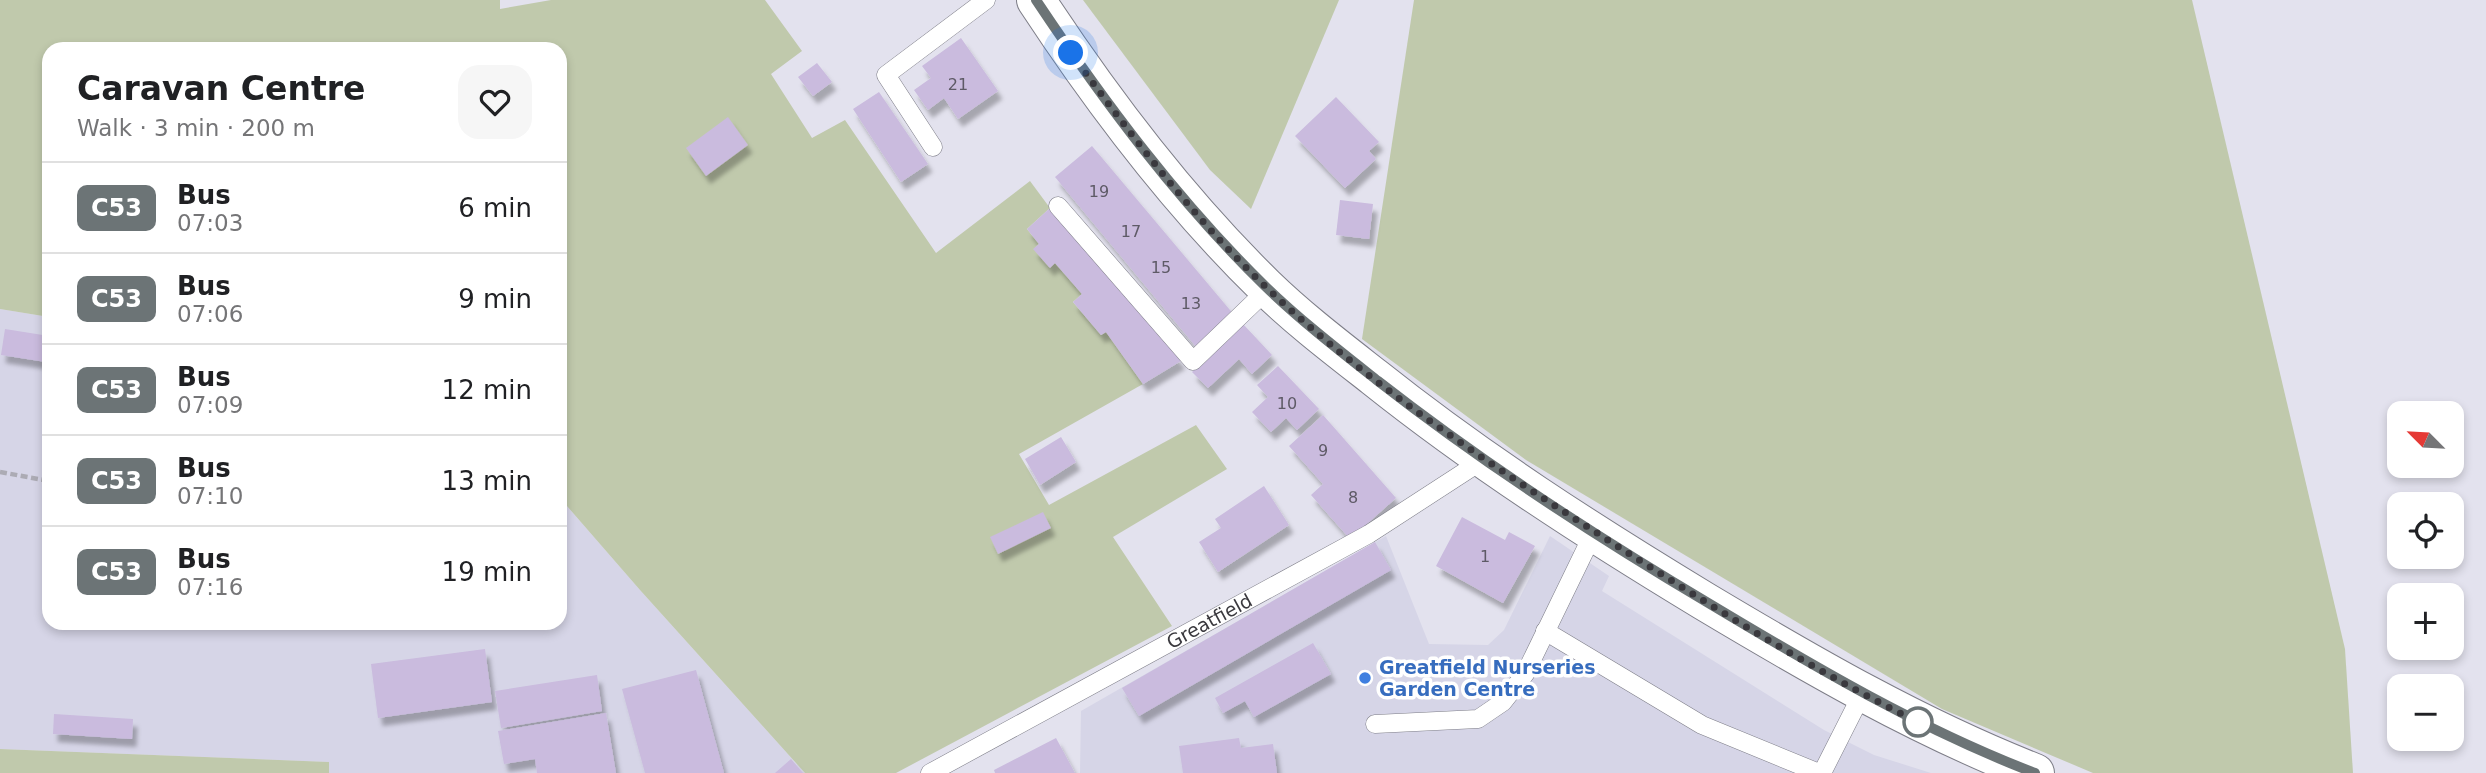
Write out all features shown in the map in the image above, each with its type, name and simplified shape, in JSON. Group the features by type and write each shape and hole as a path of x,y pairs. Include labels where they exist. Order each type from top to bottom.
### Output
{"street":[{"path":"1037,0 1071,53 1179,193 1268,289 1328,342 1483,460 1664,577 1862,694 1931,729 2035,773"}],"lane":[{"path":"933,147 886,75 986,0"},
{"path":"1058,206 1193,361 1268,289"},
{"name":"Greatfield","path":"930,773 1369,534 1483,460"},
{"path":"1375,724 1478,719 1503,702 1525,674 1594,532"},
{"path":"1545,631 1702,725 1820,773 1862,694"}],"path":[{"path":"0,472 42,480"}],"shaded area":[{"path":"0,309 42,316 42,630 567,630 567,506 805,773 329,773 329,762 0,749"},
{"name":"Greatfield Nurseries Garden Centre","path":"1386,536 1429,644 1488,645 1504,630 1550,536 1609,576 1602,591 1824,730 1874,755 1931,773 1080,773 1081,711"}],"green space":[{"path":"0,0 500,0 500,9 551,0 765,0 802,51 771,74 812,138 845,120 936,253 1030,181 1050,208 1027,229 1039,244 1034,249 1049,267 1055,263 1082,294 1073,302 1101,335 1106,332 1143,384 1019,454 1049,505 1196,425 1227,469 1113,537 1172,626 896,773 805,773 567,506 567,42 42,42 42,316 0,309"},
{"path":"1083,0 1339,0 1251,209 1210,170"},
{"path":"1414,0 2192,0 2345,649 2353,773 2093,773 1942,709 1526,460 1362,339"},
{"path":"0,749 329,762 329,773 0,773"}],"building":[{"path":"961,38 998,91 958,119 944,98 928,110 914,90 931,78 922,66"},
{"path":"817,63 832,82 813,96 798,77"},
{"path":"879,92 928,164 901,182 853,109"},
{"path":"1336,97 1379,142 1369,151 1376,159 1345,188 1295,136"},
{"path":"728,117 748,145 706,176 686,148"},
{"path":"1092,146 1235,316 1197,348 1055,177"},
{"path":"1340,200 1373,204 1369,239 1336,235"},
{"path":"1050,208 1181,361 1143,384 1106,332 1101,335 1073,302 1082,294 1055,263 1050,268 1033,249 1039,244 1027,229"},
{"path":"1243,324 1272,355 1252,374 1239,359 1208,388 1192,372"},
{"path":"5,329 42,335 42,361 1,355"},
{"path":"1278,366 1319,409 1297,430 1286,418 1271,432 1252,412 1268,397 1257,385"},
{"path":"1323,415 1396,498 1350,539 1311,495 1323,484 1289,446"},
{"path":"1061,437 1076,462 1040,485 1025,459"},
{"path":"1264,486 1289,525 1218,572 1199,542 1221,528 1215,519"},
{"path":"1043,512 1051,528 998,554 990,537"},
{"path":"1462,517 1505,540 1509,532 1535,546 1503,603 1436,566"},
{"path":"1375,542 1391,570 1139,716 1122,688"},
{"path":"1313,643 1331,674 1254,717 1245,701 1223,713 1215,698"},
{"path":"485,649 492,702 378,718 371,664"},
{"path":"696,670 724,773 645,773 622,689"},
{"path":"597,675 602,711 501,728 495,691"},
{"path":"606,713 616,773 537,773 535,759 504,764 498,731"},
{"path":"54,714 133,719 132,739 53,734"},
{"path":"1056,738 1075,773 995,773 994,770"},
{"path":"1239,738 1241,748 1273,744 1277,773 1183,773 1179,746"},
{"path":"791,759 803,773 775,773"}],"bus line":[{"name":"C53","path":"1036,0 1071,53 1138,143 1179,193 1251,272 1328,342 1405,402 1530,492 1664,577 1772,641 1862,694 1931,729 2035,773"}],"place":[{"name":"Greatfield Nurseries Garden Centre","path":"1365,678"}],"route":[{"path":"1071,53 1179,193 1251,272 1328,342 1483,460 1530,492 1664,577 1862,694 1918,722"}]}
